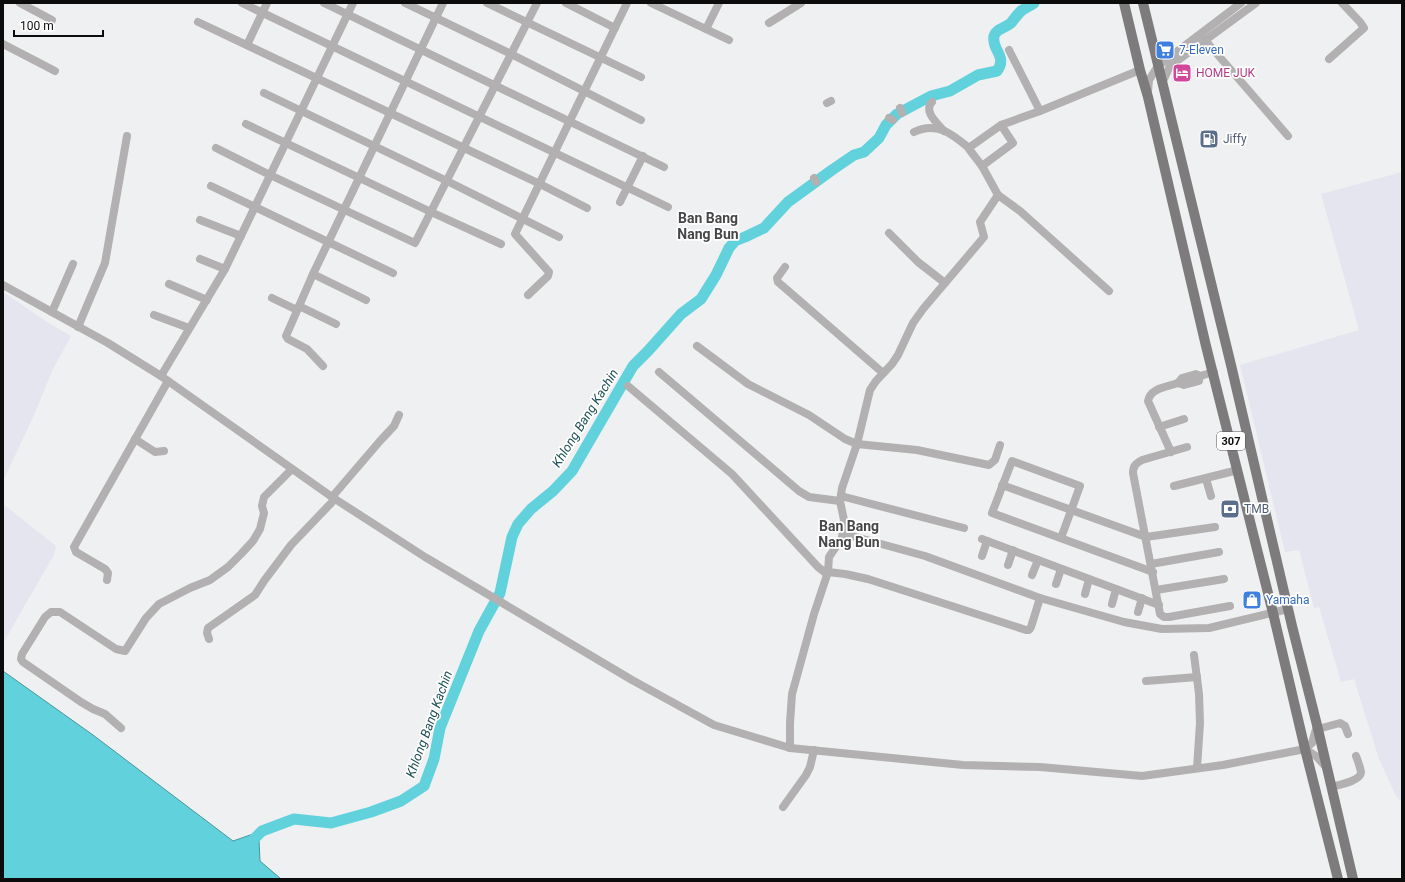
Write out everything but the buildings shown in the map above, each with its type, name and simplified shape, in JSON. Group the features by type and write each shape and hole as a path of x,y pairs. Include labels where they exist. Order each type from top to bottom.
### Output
{"main road":[{"name":"307","path":"1124,3 1148,97 1206,346 1215,377 1338,879"},
{"name":"307","path":"1143,3 1226,341 1288,609 1353,879"},
{"path":"1206,346 1213,354 1220,353 1224,348 1226,341"},
{"path":"1215,377 1225,371 1231,374 1234,378"},
{"path":"1296,707 1312,704"}],"street":[{"path":"20,3 52,20"},
{"path":"242,3 668,207"},
{"path":"247,45 267,3"},
{"path":"324,3 664,167"},
{"path":"161,376 225,269 353,3"},
{"path":"405,3 511,54 641,120"},
{"path":"323,366 307,348 288,340 286,336 328,242 443,3"},
{"path":"487,3 641,77"},
{"path":"216,148 415,243 537,3"},
{"path":"566,3 615,28"},
{"path":"528,295 548,276 549,272 515,234 627,3"},
{"path":"652,3 729,40"},
{"path":"706,29 719,3"},
{"path":"769,23 801,3"},
{"path":"1148,97 1149,80 1153,71 1241,3"},
{"path":"1162,83 1170,66 1256,3"},
{"path":"1330,58 1364,28 1342,3"},
{"path":"198,22 540,184 587,208"},
{"path":"1205,40 1288,136"},
{"path":"3,44 55,71"},
{"path":"1009,50 1040,111"},
{"path":"969,148 1001,125 1040,111 1140,70"},
{"path":"264,94 374,145 559,237"},
{"path":"932,102 929,106 929,111 944,131"},
{"path":"246,124 501,244"},
{"path":"982,166 1013,143 1001,125"},
{"path":"914,132 922,128 929,127 944,131 956,137 969,148 982,166 998,195 1020,211 1109,291"},
{"path":"78,327 105,263 127,136"},
{"path":"620,202 643,156"},
{"path":"211,186 393,273"},
{"path":"790,748 792,694 827,573 829,557 842,538 844,520 840,498 857,444 870,390 898,355 913,323 923,308 984,237 980,222 998,195"},
{"path":"200,220 241,236"},
{"path":"889,233 918,262 945,283"},
{"path":"200,259 225,269"},
{"path":"52,312 72,264"},
{"path":"785,266 777,278 778,282 883,373"},
{"path":"313,274 366,300"},
{"path":"169,284 207,300"},
{"path":"3,285 108,343 161,376 334,498 425,557 632,680 714,725 790,748 964,765 1040,767 1142,776 1223,765 1305,749 1312,743 1317,727 1340,723 1345,726 1348,734"},
{"path":"272,298 336,324"},
{"path":"154,315 189,328"},
{"path":"697,346 748,384 809,415 845,440 857,444 917,450 989,465 995,460 1000,445"},
{"path":"659,372 809,497 840,498 964,528"},
{"path":"1171,452 1149,404 1148,401 1150,394 1153,391 1178,383 1184,385 1199,381 1200,376 1215,377"},
{"path":"107,580 108,573 104,569 76,552 74,547 168,381"},
{"path":"628,386 732,474 818,567 827,573 845,574 868,579 1026,630 1029,630 1031,627 1040,598"},
{"path":"209,639 207,633 208,628 255,595 291,545 334,498 394,426 399,415"},
{"path":"1159,427 1184,419"},
{"path":"135,440 155,452 164,451"},
{"path":"1187,447 1142,460 1133,468 1160,614 1164,617 1230,606"},
{"path":"1061,538 1080,486 1012,461 992,512 1061,538 1152,568 1219,552"},
{"path":"121,728 105,714 81,702 25,664 21,658 22,654 45,617 51,612 60,612 116,649 125,651 128,649 146,618 159,604 190,588 210,580 228,567 242,554 253,541 260,529 264,513 262,506 264,497 292,469"},
{"path":"1174,486 1238,470"},
{"path":"1206,479 1211,496"},
{"path":"1002,485 1146,537 1215,526"},
{"path":"842,538 852,536 925,556 1040,598 1124,622 1162,629 1209,628 1288,609"},
{"path":"982,556 984,540 1159,605"},
{"path":"1008,566 1013,550"},
{"path":"1032,575 1038,560"},
{"path":"1056,584 1062,568"},
{"path":"1085,594 1089,579"},
{"path":"1156,590 1224,579"},
{"path":"1112,604 1116,589"},
{"path":"1138,612 1142,598"},
{"path":"1194,655 1198,677 1200,723 1197,768"},
{"path":"1146,681 1198,677"},
{"path":"1305,749 1316,756 1327,768"},
{"path":"783,807 806,775 810,767 814,750"},
{"path":"1331,787 1354,780 1360,775 1361,772 1356,756"}],"shaded area":[{"path":"1402,172 1402,802 1396,796 1379,759 1354,679 1341,682 1319,607 1314,608 1299,550 1285,552 1240,365 1359,330 1321,194"},
{"path":"3,292 50,324 71,336 52,371 34,415 3,481"},
{"path":"3,504 56,546 54,555 3,643"}],"water":[{"path":"3,671 93,735 233,841 253,834 259,840 260,861 281,879 3,879"}],"waterway":[{"name":"Khlong Bang Kachin","path":"246,847 262,831 294,819 331,823 371,812 401,801 424,786 434,759 440,728 479,631 500,593 512,537 518,524 531,509 553,491 572,471 633,366 681,314 701,299 716,275 729,248 735,241 764,228 788,202 854,155 864,152 879,138 886,125 897,114 931,96 950,91 978,75 997,71 1001,61 994,41 995,34 1011,23 1021,11 1034,3"}],"place":[{"name":"7-Eleven","path":"1165,50"},
{"name":"HOME JUK","path":"1182,73"},
{"name":"Jiffy","path":"1209,139"},
{"name":"TMB","path":"1230,509"},
{"name":"Yamaha","path":"1252,600"}],"district":[{"name":"Ban Bang Nang Bun","path":"708,226"},
{"name":"Ban Bang Nang Bun","path":"849,534"}]}
